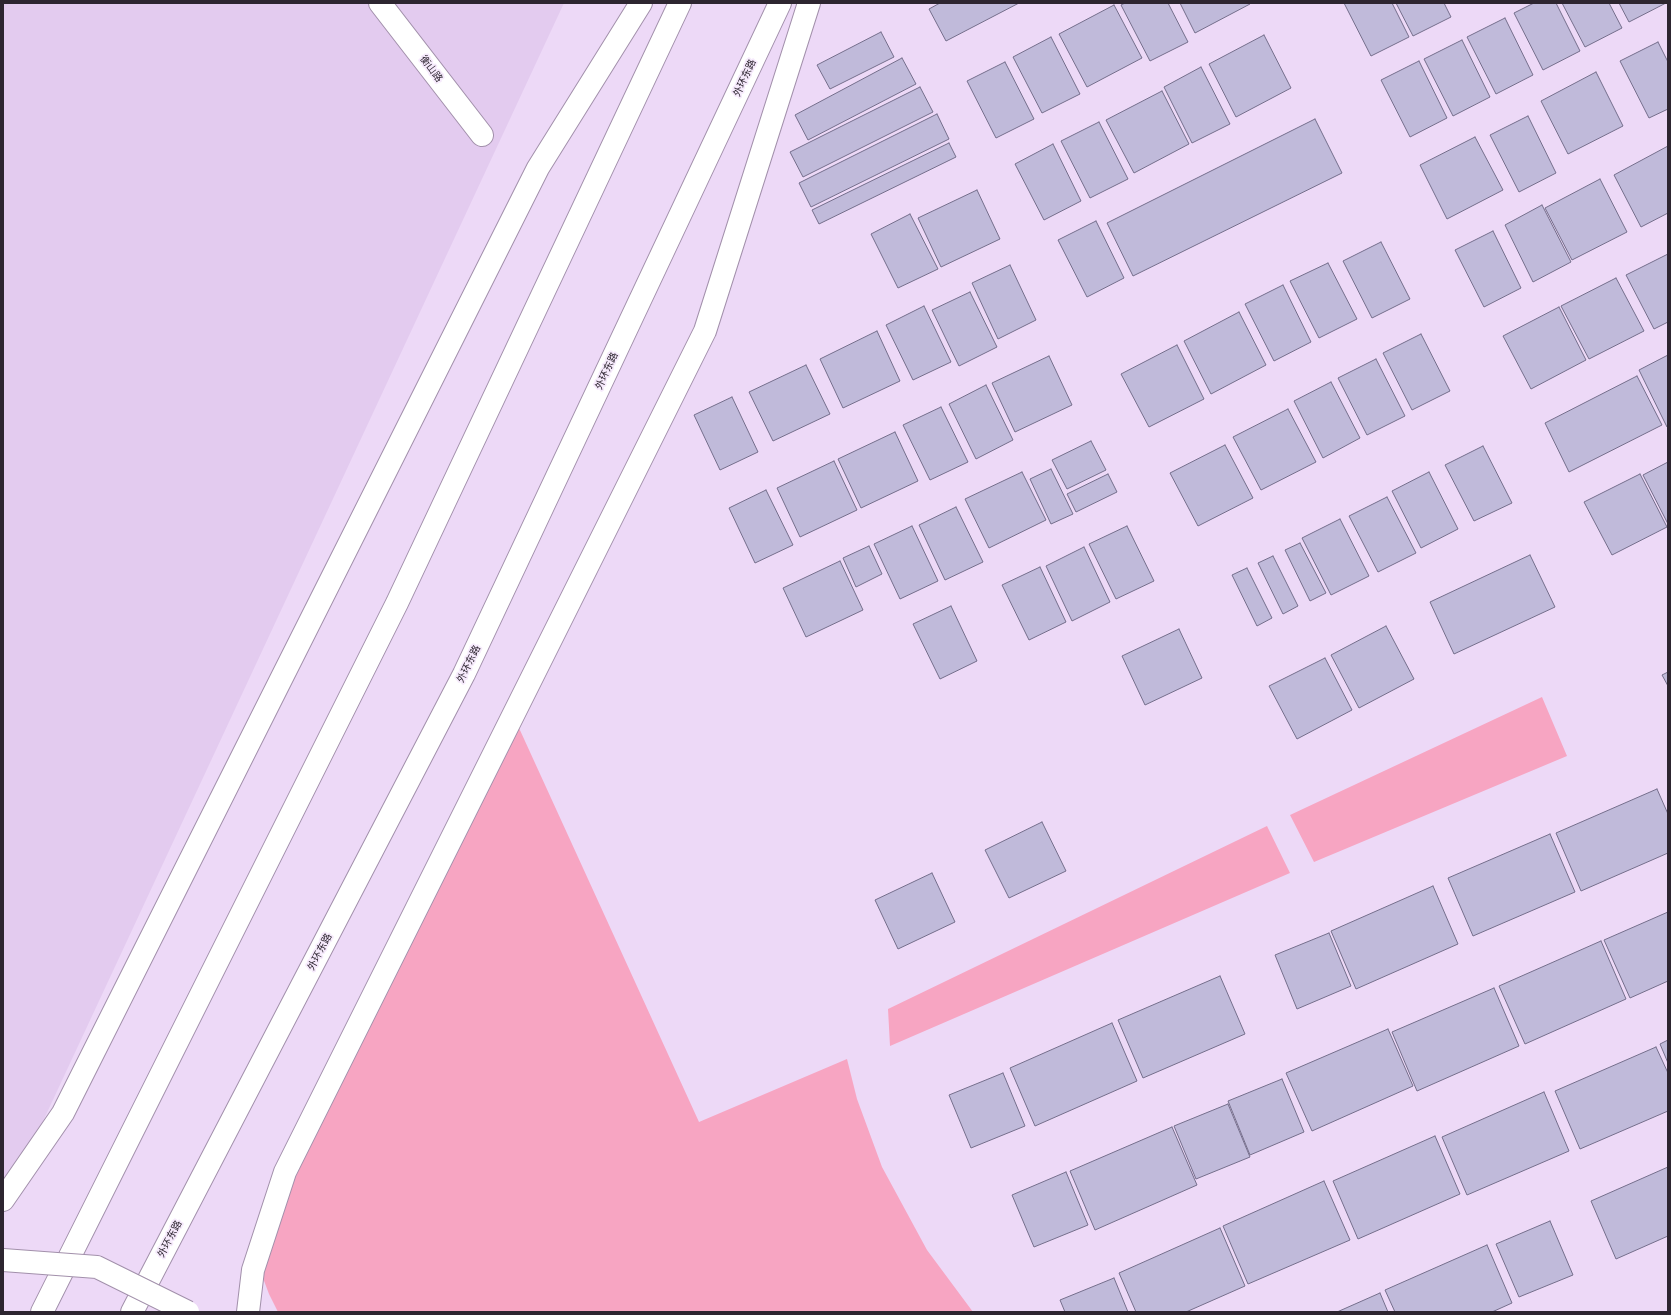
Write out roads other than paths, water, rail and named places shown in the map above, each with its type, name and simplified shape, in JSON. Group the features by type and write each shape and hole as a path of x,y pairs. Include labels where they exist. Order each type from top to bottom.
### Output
{"main road":[{"name":"衡山路","path":"380,3 482,135"},
{"path":"3,1200 63,1113 538,168 641,3"},
{"path":"42,1312 397,602 680,3"},
{"name":"外环东路","path":"132,1312 464,674 780,3"},
{"path":"248,1312 253,1270 285,1172 705,331 809,3"},
{"path":"3,1260 97,1267 188,1312"}]}
